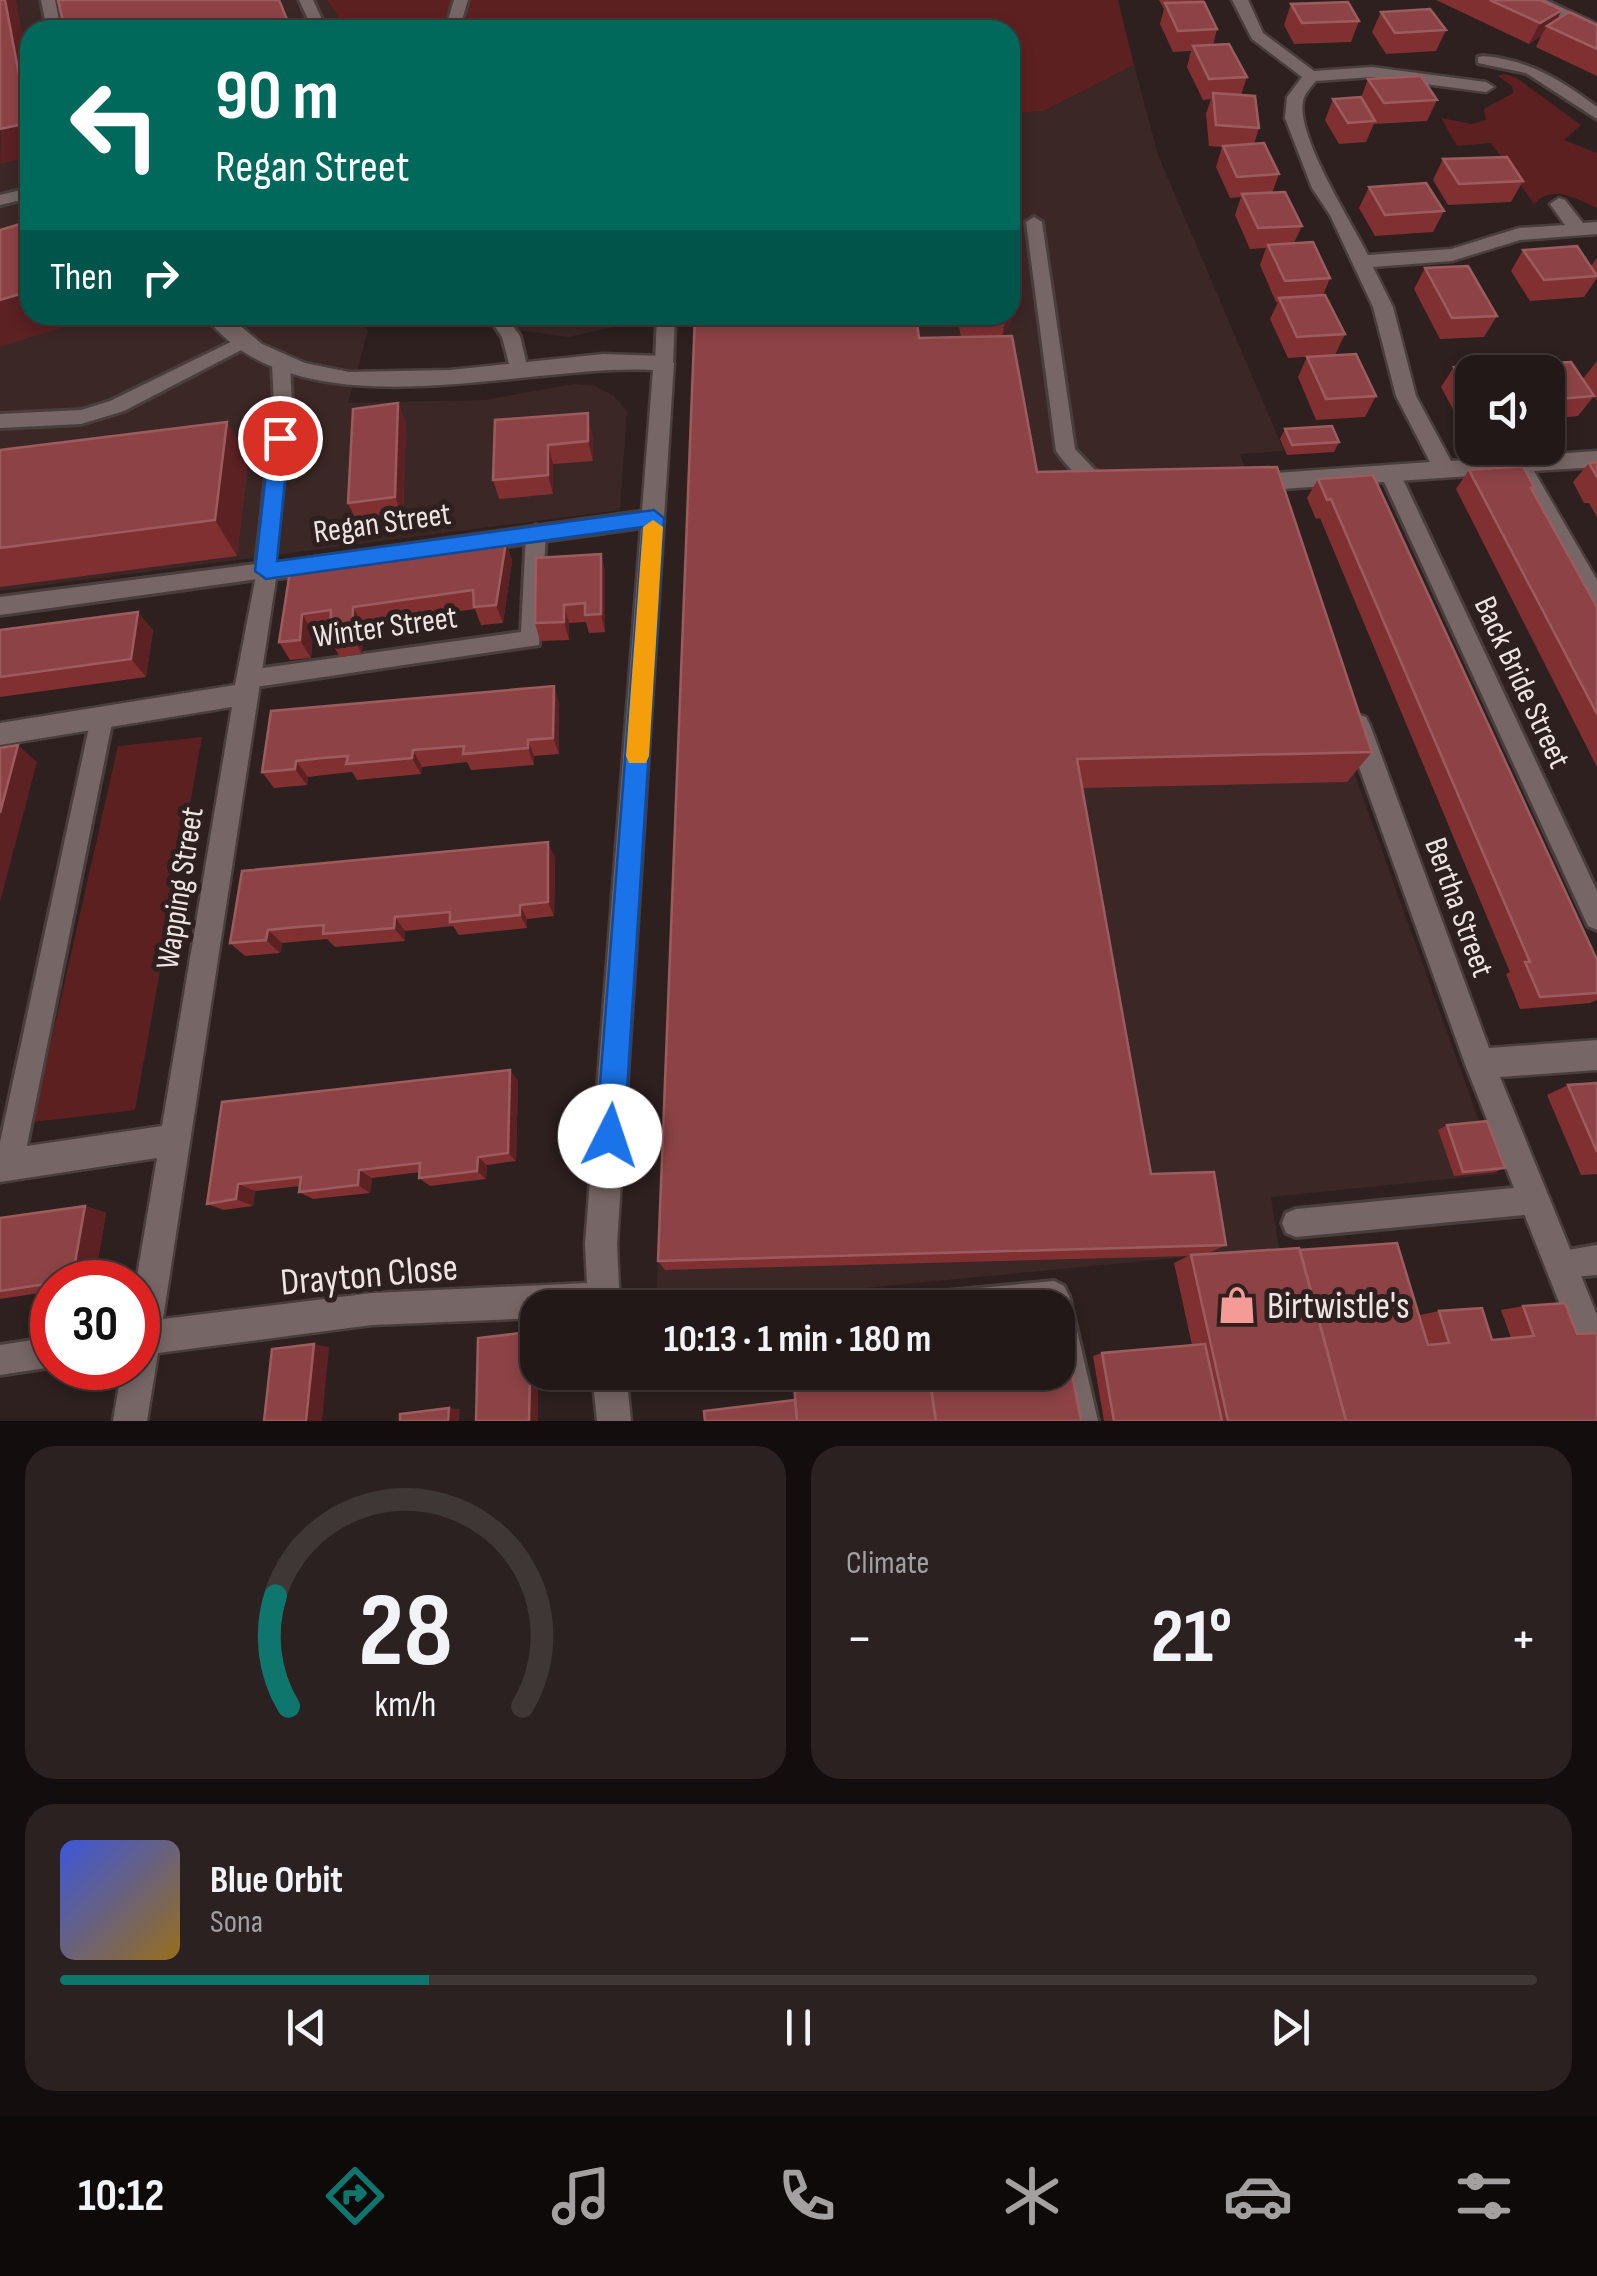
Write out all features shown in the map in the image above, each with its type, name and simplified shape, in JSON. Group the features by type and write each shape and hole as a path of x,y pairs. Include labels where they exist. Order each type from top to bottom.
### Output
{"street":[{"path":"1240,0 1250,31 1311,76 1372,72 1486,87"},
{"path":"1533,0 1596,28"},
{"path":"1311,76 1295,97 1294,118 1322,188 1362,262 1390,327 1406,396 1444,469"},
{"path":"1464,84 1464,109"},
{"path":"1559,204 1587,228"},
{"path":"1362,262 1452,255 1508,236 1587,228"},
{"path":"224,325 242,342 282,364 342,378 395,382 603,361 664,364 601,1244 603,1290"},
{"path":"1565,461 1597,459"},
{"path":"1284,524 1267,482 1504,465"},
{"path":"1520,465 1597,601"},
{"name":"Regan Street","path":"266,571 654,518"},
{"name":"Wapping Street","path":"154,1260 266,571"},
{"name":"Winter Street","path":"0,734 102,718 247,686"},
{"name":"Bertha Street","path":"1344,691 1480,1064 1597,1356"},
{"path":"1480,1064 1597,1055"},
{"path":"4,1166 174,1140"},
{"name":"Drayton Close","path":"160,1337 372,1309 520,1305"},
{"name":"Wapping Street","path":"130,1421 134,1390"},
{"path":"611,1390 614,1421"}],"lane":[{"path":"1483,60 1530,66 1597,114"},
{"path":"1034,222 1066,451 1088,475 1111,484 1130,484"},
{"path":"503,325 511,336 518,370"},
{"path":"664,364 666,325"},
{"path":"0,421 81,417 117,406 242,342"},
{"name":"Wapping Street","path":"266,571 283,405 282,364"},
{"name":"Back Bride Street","path":"1390,473 1597,918"},
{"name":"Winter Street","path":"247,686 531,638 536,533"},
{"name":"Regan Street","path":"0,606 266,571"},
{"path":"4,1166 102,718"},
{"path":"1296,1223 1535,1200"},
{"path":"1560,1263 1597,1260"},
{"path":"0,1360 30,1355"},
{"path":"1075,1390 1082,1421"}],"shaded area":[{"path":"0,0 327,0 340,20 20,20 20,325 362,325 368,330 348,403 484,400 574,384 595,386 614,396 627,411 620,510 0,591"},
{"path":"327,0 1118,0 1134,65 1044,111 1020,112 1020,20 340,20"},
{"path":"1134,65 1158,155 1284,451 1240,454 1498,1174 1271,1197 1279,1248 843,1290 657,1290 695,325 1020,325 1020,112 1044,111"},
{"path":"1498,76 1515,77 1581,125 1564,140 1597,153 1597,208 1557,194 1534,204 1491,143 1457,146 1441,118 1472,124 1486,120 1484,109 1513,93 1512,86"},
{"path":"477,325 621,325 569,337"},
{"path":"202,737 135,1110 33,1122 118,746"}],"building":[{"path":"0,0 5,0 20,80 20,125 0,129"},
{"path":"58,0 279,0 287,20 63,20"},
{"path":"1490,0 1541,0 1562,10 1540,23"},
{"path":"1204,2 1217,29 1178,31 1165,3"},
{"path":"1348,2 1359,21 1302,23 1291,4"},
{"path":"1430,9 1446,30 1395,33 1381,12"},
{"path":"1569,12 1597,25 1597,49 1547,26"},
{"path":"1229,44 1247,77 1209,79 1193,46"},
{"path":"1421,76 1437,100 1384,103 1368,79"},
{"path":"1213,93 1255,96 1259,128 1216,125"},
{"path":"1361,97 1375,121 1348,123 1333,99"},
{"path":"1264,143 1279,174 1237,177 1223,146"},
{"path":"1507,157 1523,181 1459,184 1443,159"},
{"path":"1426,183 1444,211 1385,215 1369,187"},
{"path":"1285,192 1302,226 1258,228 1242,194"},
{"path":"20,224 20,294 0,300 0,230"},
{"path":"1313,242 1330,278 1285,281 1268,245"},
{"path":"1577,246 1597,276 1544,280 1523,250"},
{"path":"1468,266 1497,316 1452,318 1425,268"},
{"path":"1325,295 1345,334 1297,337 1279,298"},
{"path":"695,325 917,325 919,338 1012,336 1037,472 1277,467 1372,752 1077,759 1151,1174 1214,1172 1226,1245 658,1261"},
{"path":"1356,354 1376,396 1326,399 1307,357"},
{"path":"1565,362 1571,362 1594,396 1565,399"},
{"path":"398,403 395,497 348,503 353,409"},
{"path":"588,413 588,441 548,445 548,475 493,480 495,420"},
{"path":"227,422 215,520 0,548 0,450"},
{"path":"1332,426 1339,442 1292,445 1285,429"},
{"path":"1523,466 1534,487 1531,488 1597,607 1597,714 1469,470"},
{"path":"1373,475 1597,960 1597,993 1540,997 1525,962 1530,962 1331,499 1327,500 1318,479"},
{"path":"506,542 496,605 474,607 473,590 353,607 352,636 330,640 331,610 302,614 300,640 279,642 290,571"},
{"path":"601,554 601,614 585,615 585,603 564,605 564,622 535,623 536,558"},
{"path":"138,612 131,659 0,677 0,630"},
{"path":"554,686 553,738 528,740 528,748 463,754 464,746 413,750 412,758 346,764 348,756 322,758 296,761 295,769 262,772 271,711"},
{"path":"18,745 0,813 0,748"},
{"path":"548,842 548,902 520,905 520,915 450,922 450,912 395,917 394,928 323,934 324,925 297,927 268,930 266,940 230,943 242,871"},
{"path":"510,1070 508,1153 478,1157 477,1171 419,1178 420,1163 359,1170 358,1185 299,1192 301,1177 238,1184 236,1199 207,1204 222,1102"},
{"path":"1597,1083 1597,1152 1568,1085"},
{"path":"1487,1121 1505,1168 1463,1172 1447,1125"},
{"path":"85,1206 76,1260 30,1260 30,1286 0,1291 0,1218"},
{"path":"1397,1243 1428,1345 1449,1343 1439,1311 1482,1308 1492,1340 1534,1336 1523,1306 1565,1303 1577,1334 1597,1333 1597,1421 1346,1421 1300,1250"},
{"name":"Birtwistle's","path":"1299,1248 1346,1421 1228,1421 1191,1255"},
{"path":"520,1333 520,1390 530,1390 529,1421 476,1421 478,1338"},
{"path":"314,1344 306,1421 264,1421 272,1349"},
{"path":"1205,1344 1222,1421 1114,1421 1102,1353"},
{"path":"794,1390 931,1390 936,1421 797,1421"},
{"path":"931,1390 1075,1390 1081,1421 936,1421"},
{"path":"795,1400 797,1421 705,1421 704,1411"},
{"path":"449,1408 448,1421 400,1421 400,1414"}],"slow traffic":[{"path":"638,756 653,527"}],"place":[{"name":"Birtwistle's","path":"1237,1305"}],"route":[{"path":"280,438 266,571 654,518 610,1136"}]}
